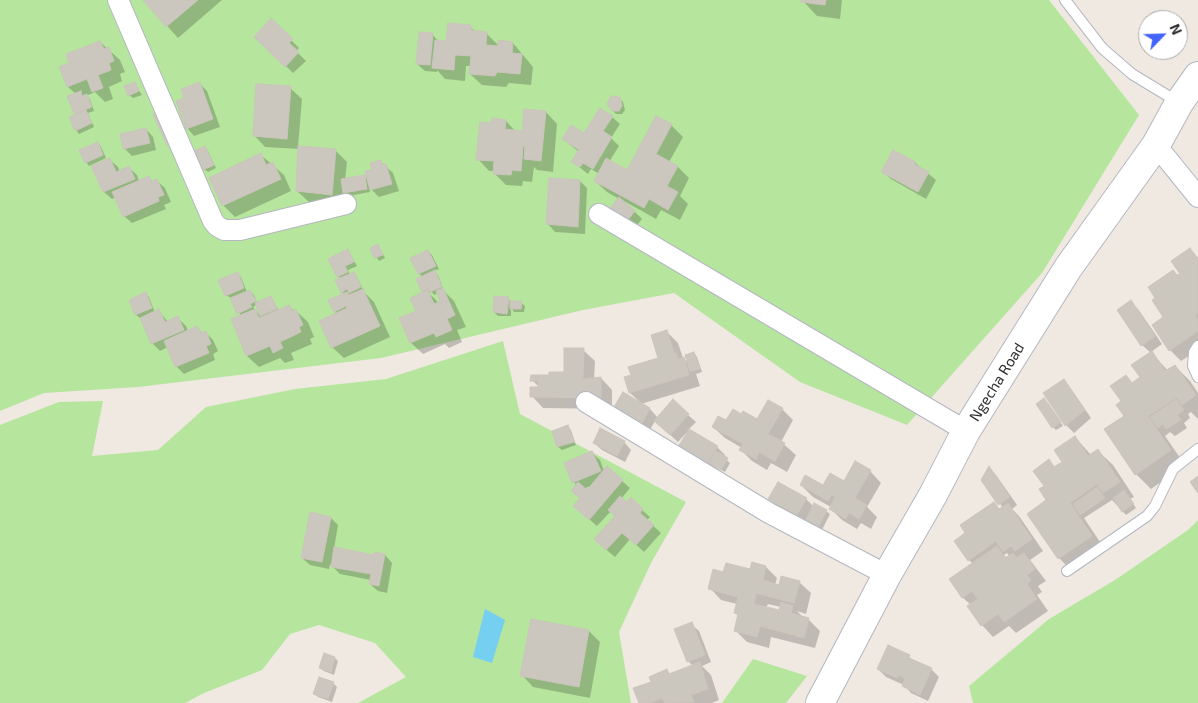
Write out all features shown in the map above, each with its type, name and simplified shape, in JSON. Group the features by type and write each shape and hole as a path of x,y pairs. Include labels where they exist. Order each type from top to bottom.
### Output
{"street":[{"path":"118,0 213,221 217,226 224,230 240,230 346,204"},
{"name":"Ngecha Road","path":"820,703 887,575 933,495 966,431 1068,268 1156,145 1179,103 1198,76"},
{"path":"1156,145 1198,197"},
{"path":"599,214 966,431"},
{"path":"586,402 769,514 887,575"}],"lane":[{"path":"1065,0 1102,48 1132,74 1179,103"},
{"path":"1198,346 1194,352 1193,366 1198,377"},
{"path":"1067,571 1147,516 1155,506 1173,469 1198,449"}],"green space":[{"path":"0,0 1049,0 1139,115 1042,273 907,425 800,382 674,293 583,310 381,358 138,387 44,393 0,411"},
{"path":"503,341 520,414 686,502 651,563 619,632 631,703 358,703 406,677 375,643 319,625 290,634 262,670 204,693 185,703 0,703 0,425 59,402 103,401 92,456 158,450 206,407 295,389 386,379"},
{"path":"1198,520 1198,703 973,703 969,686 1049,619 1115,580 1188,530"},
{"path":"753,659 807,676 786,703 722,703"}],"water":[{"path":"485,609 505,620 492,663 473,657"}],"building":[{"path":"143,0 198,0 166,27"},
{"path":"801,0 826,0 825,5 801,2"},
{"path":"271,18 293,39 289,43 299,52 285,67 254,37"},
{"path":"448,23 471,25 471,30 487,32 486,45 498,46 498,40 513,42 512,53 522,54 520,74 497,72 495,76 469,74 471,56 455,55 454,70 432,68 435,40 446,41"},
{"path":"419,32 433,33 430,65 416,64"},
{"path":"100,41 104,49 109,47 114,61 109,63 111,70 98,75 103,88 92,92 87,79 67,87 59,67 69,63 66,54"},
{"path":"135,82 139,91 128,96 124,86"},
{"path":"200,82 213,119 186,129 176,101 184,98 181,89"},
{"path":"256,84 291,86 287,139 253,136"},
{"path":"81,91 82,96 87,94 92,107 74,114 67,96"},
{"path":"611,96 620,97 622,106 619,111 612,111 607,104"},
{"path":"600,108 613,116 603,131 612,137 593,169 583,163 580,167 571,162 579,150 562,139 571,125 584,133"},
{"path":"524,109 546,111 541,161 524,159 525,146 523,146 521,171 512,170 511,175 493,174 494,161 476,160 480,122 491,123 492,118 506,120 505,129 522,131"},
{"path":"86,110 92,123 75,131 69,117"},
{"path":"163,110 177,141 167,145 153,114"},
{"path":"656,116 672,124 656,154 678,166 667,186 678,192 668,210 649,199 644,208 594,181 606,158 627,170"},
{"path":"146,128 150,143 123,149 120,134"},
{"path":"98,142 103,155 85,163 79,150"},
{"path":"205,146 214,165 203,170 194,151"},
{"path":"298,146 336,149 332,195 296,191"},
{"path":"893,150 916,162 914,164 929,172 918,192 881,172"},
{"path":"261,153 266,165 273,162 281,179 222,206 209,178"},
{"path":"110,158 116,172 129,166 135,179 103,192 91,166"},
{"path":"381,160 382,165 386,164 392,184 370,190 365,171 372,170 370,163"},
{"path":"365,175 367,189 343,193 341,179"},
{"path":"149,176 151,182 157,179 164,195 158,197 159,201 123,217 112,192"},
{"path":"549,178 580,180 578,227 546,224"},
{"path":"619,197 635,211 623,226 606,213"},
{"path":"378,244 383,255 374,258 370,248"},
{"path":"1190,248 1198,259 1198,313 1195,315 1198,320 1198,331 1169,351 1152,325 1163,317 1152,300 1155,298 1148,287 1173,270 1177,275 1180,274 1171,261"},
{"path":"348,249 354,262 345,266 348,272 337,277 328,259"},
{"path":"428,250 436,266 418,274 410,258"},
{"path":"435,270 442,287 430,292 428,289 422,292 416,279"},
{"path":"238,272 244,288 225,296 218,280"},
{"path":"354,272 361,287 349,293 347,289 341,293 335,280"},
{"path":"443,288 455,315 447,319 452,330 436,337 434,333 410,343 399,318 416,311 410,298 428,290 434,304 440,301 436,291"},
{"path":"363,289 380,326 331,348 319,321 347,308 346,306 334,312 328,300 347,292 349,295"},
{"path":"250,290 256,301 250,304 252,307 237,314 230,298"},
{"path":"146,292 152,308 135,315 129,300"},
{"path":"271,296 277,309 260,316 255,303"},
{"path":"494,296 509,297 507,314 493,312"},
{"path":"1131,300 1155,336 1141,346 1117,310"},
{"path":"510,301 522,301 521,309 510,309"},
{"path":"289,305 292,311 296,309 303,325 299,327 301,332 280,342 283,348 273,353 270,346 246,356 231,319 255,309 259,318"},
{"path":"159,309 165,322 178,316 184,330 151,344 140,318"},
{"path":"197,326 201,333 206,331 211,344 206,346 209,353 175,367 164,341"},
{"path":"667,330 674,353 676,353 678,359 684,357 689,375 629,393 624,377 631,375 628,367 658,358 651,335"},
{"path":"564,348 584,348 583,379 601,377 601,398 530,397 530,387 538,387 538,381 530,381 531,375 549,375 549,372 564,372"},
{"path":"1152,351 1165,371 1175,365 1196,395 1182,405 1177,397 1148,416 1171,450 1135,475 1104,429 1124,416 1116,405 1121,401 1110,386 1126,375 1132,383 1140,377 1131,365"},
{"path":"694,352 700,369 690,371 685,355"},
{"path":"1064,379 1085,410 1065,426 1043,393"},
{"path":"623,392 650,408 639,429 611,412"},
{"path":"1044,398 1061,422 1052,428 1036,404"},
{"path":"673,399 689,414 670,435 654,421"},
{"path":"1176,399 1184,410 1177,415 1181,420 1166,429 1163,424 1158,428 1150,417"},
{"path":"768,400 783,408 768,434 785,443 775,461 759,452 756,459 739,450 743,444 712,427 718,416 726,420 733,409 741,414 743,411 757,419"},
{"path":"568,425 574,442 557,447 552,431"},
{"path":"600,428 625,441 617,456 593,443"},
{"path":"689,429 718,446 707,464 678,447"},
{"path":"1075,436 1088,456 1098,449 1120,482 1103,493 1097,484 1070,503 1092,536 1058,559 1027,514 1046,500 1039,489 1044,486 1033,471 1049,459 1054,467 1062,462 1054,450"},
{"path":"592,451 601,471 572,483 564,463"},
{"path":"716,451 728,458 721,470 709,463"},
{"path":"855,461 871,470 855,498 867,505 859,519 849,513 846,519 829,509 835,497 832,495 828,501 800,485 805,475 823,485 830,473 844,481"},
{"path":"607,466 623,480 589,520 573,506 580,498 571,491 578,482 587,490"},
{"path":"989,466 1010,497 998,505 981,480"},
{"path":"1198,476 1198,493 1190,482"},
{"path":"778,482 807,498 797,515 768,499"},
{"path":"1097,487 1105,498 1080,515 1073,504"},
{"path":"1124,490 1134,504 1122,512 1113,498"},
{"path":"620,496 627,502 631,497 643,509 640,513 654,525 636,545 622,533 606,550 594,539 615,516 608,510"},
{"path":"994,502 999,509 1008,503 1032,539 1015,551 1011,546 1003,552 996,541 968,561 954,541 965,533 960,525"},
{"path":"814,503 827,510 815,533 803,526"},
{"path":"310,512 331,517 322,562 301,558"},
{"path":"997,546 1005,558 1013,553 1016,558 1024,553 1035,569 1027,575 1031,580 1027,584 1037,599 1004,622 998,614 981,626 967,606 978,599 972,591 962,598 949,579"},
{"path":"334,547 374,555 375,552 385,554 379,586 369,584 371,574 331,567"},
{"path":"752,562 766,566 763,580 779,585 781,576 800,581 794,603 756,593 754,604 779,610 781,602 793,606 791,613 809,618 804,638 760,626 757,637 734,631 738,614 734,613 738,597 708,589 713,569 723,572 726,563 750,569"},
{"path":"531,619 589,630 579,687 520,676"},
{"path":"692,622 705,655 687,662 674,629"},
{"path":"888,645 910,655 909,658 932,668 920,695 902,686 905,678 898,675 897,678 877,669"},
{"path":"324,653 335,657 331,672 319,668"},
{"path":"700,662 708,689 691,695 694,702 665,703 662,698 650,703 639,703 633,688 651,682 649,677 667,669 669,674"},
{"path":"319,677 334,682 328,699 313,694"}]}
